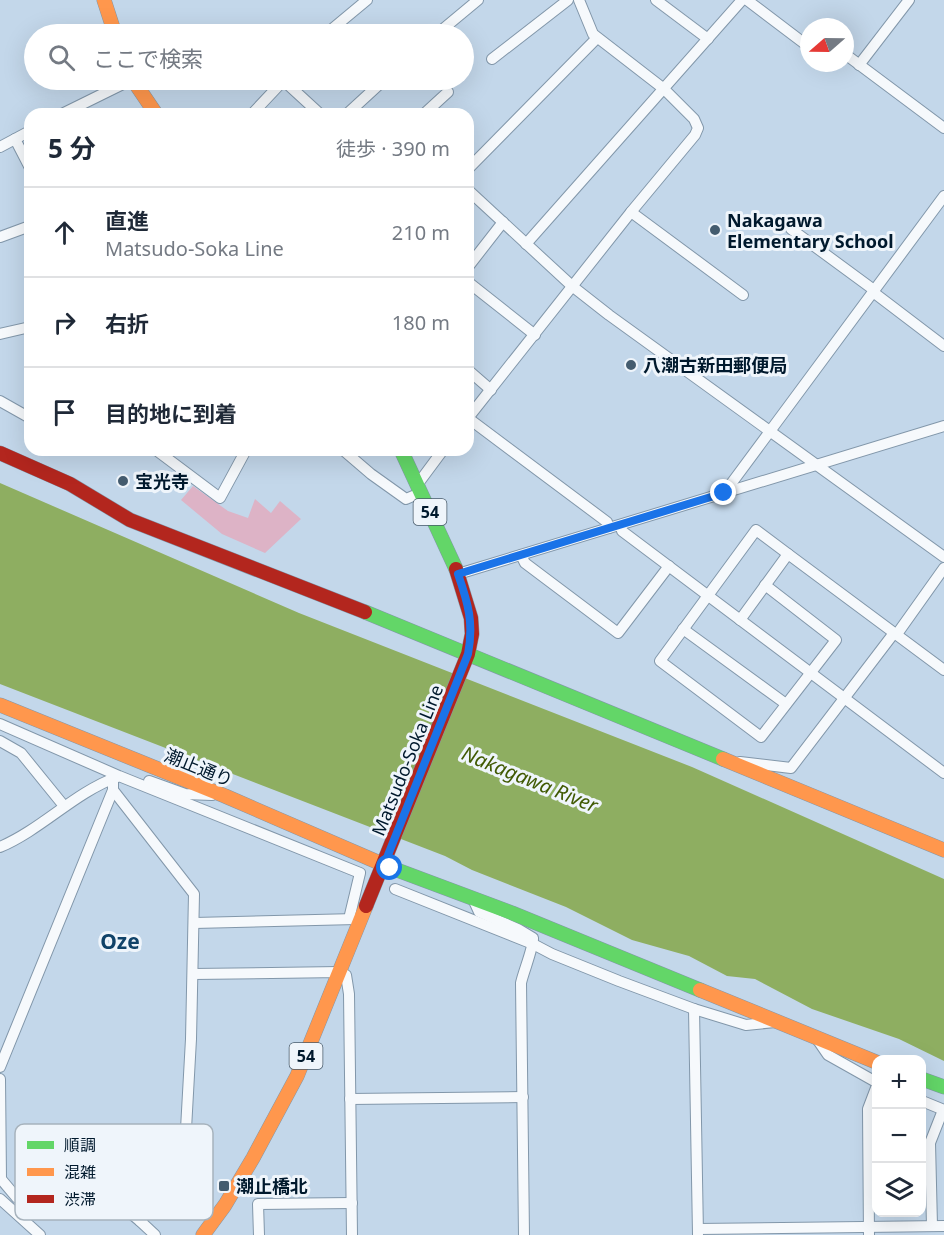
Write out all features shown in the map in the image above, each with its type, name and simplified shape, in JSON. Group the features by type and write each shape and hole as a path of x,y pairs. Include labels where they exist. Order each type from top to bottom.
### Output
{"street":[{"path":"104,0 112,24"},
{"path":"338,24 367,0"},
{"path":"449,24 478,0"},
{"path":"492,59 568,0"},
{"path":"474,411 695,135 698,128 694,119 664,89 597,39 579,0"},
{"path":"656,0 708,39"},
{"path":"526,244 742,0"},
{"path":"747,0 800,40"},
{"path":"858,65 909,0"},
{"path":"474,163 597,39"},
{"path":"854,62 944,128"},
{"path":"74,108 111,90"},
{"path":"139,90 152,108"},
{"path":"257,108 274,90"},
{"path":"294,90 313,108"},
{"path":"354,108 373,90"},
{"path":"431,108 448,92"},
{"path":"0,147 24,134"},
{"path":"15,139 24,156"},
{"path":"474,195 572,286 664,356 944,557"},
{"path":"725,493 944,196"},
{"path":"631,212 743,295"},
{"path":"474,259 503,222"},
{"path":"0,237 24,228"},
{"path":"791,229 944,345"},
{"path":"474,287 535,335"},
{"path":"0,334 24,328"},
{"path":"474,375 491,390"},
{"path":"0,401 24,415"},
{"path":"474,422 607,522 609,528"},
{"path":"458,574 944,426"},
{"path":"0,453 70,484 130,520 319,593 467,657 944,850"},
{"path":"164,456 220,498 243,456"},
{"path":"350,456 406,499 419,489 439,456"},
{"name":"Matsudo-Soka Line","path":"203,1235 225,1205 276,1118 313,1039 340,972 355,919 386,859 467,657 472,634 471,618 458,574 404,456"},
{"path":"621,525 622,531 944,773"},
{"path":"765,585 836,640 761,737 660,662 756,530 944,670"},
{"path":"740,620 789,554"},
{"path":"521,555 525,563 618,633 669,566"},
{"path":"733,763 750,762 791,768 944,568"},
{"path":"683,629 786,704"},
{"name":"潮止通り","path":"0,705 386,859 473,899 512,912 872,1060"},
{"path":"0,724 116,777 360,873 355,919 194,923"},
{"path":"0,741 21,753 64,806"},
{"path":"0,847 24,834 64,806 116,777 127,774 185,794 225,796"},
{"path":"0,1067 113,790 116,777"},
{"path":"113,790 194,894 186,1124"},
{"path":"395,889 619,981 694,1009 746,1025 778,1021"},
{"path":"473,899 479,912 533,938 521,983 524,1235"},
{"path":"193,974 340,972 346,975 349,984 352,1235"},
{"path":"694,1009 698,1232 869,1231 944,1226"},
{"path":"816,1038 828,1055 872,1080"},
{"path":"0,1079 1,1179 15,1196"},
{"path":"926,1081 944,1087"},
{"path":"350,1099 523,1097"},
{"path":"869,1231 868,1109 872,1098"},
{"path":"926,1103 944,1110 930,1143 932,1226"},
{"path":"0,1199 15,1212"},
{"path":"259,1235 258,1204 352,1203"},
{"path":"23,1220 40,1235"},
{"path":"140,1221 155,1235"}],"shaded area":[{"path":"193,486 228,511 248,518 255,499 271,513 280,501 301,519 265,553 222,534 181,500"}],"water":[{"name":"Nakagawa River","path":"0,483 299,613 692,767 944,879 944,1061 899,1039 812,1009 755,979 727,976 689,956 632,940 566,907 472,870 445,856 0,684"}],"traffic: fast":[{"path":"404,456 456,569"},
{"path":"365,612 723,759"},
{"path":"389,867 512,913 700,990"},
{"path":"926,1080 944,1087"}],"traffic: slow":[{"path":"104,0 112,24"},
{"path":"140,90 152,108"},
{"path":"0,705 225,796 389,867"},
{"path":"723,759 944,850"},
{"path":"203,1235 225,1205 253,1158 297,1076 366,906"},
{"path":"700,990 872,1060"}],"traffic: jam":[{"path":"0,453 70,484 130,520 365,612"},
{"path":"366,906 468,654 472,634 471,618 456,569"}],"place":[{"name":"Nakagawa Elementary School","path":"715,230"},
{"name":"八潮古新田郵便局","path":"631,365"},
{"name":"宝光寺","path":"123,481"},
{"name":"潮止橋北","path":"224,1186"}],"district":[{"name":"Oze","path":"120,941"}],"route":[{"path":"390,868 384,865 468,654 472,634 471,618 458,574 724,493"}]}
